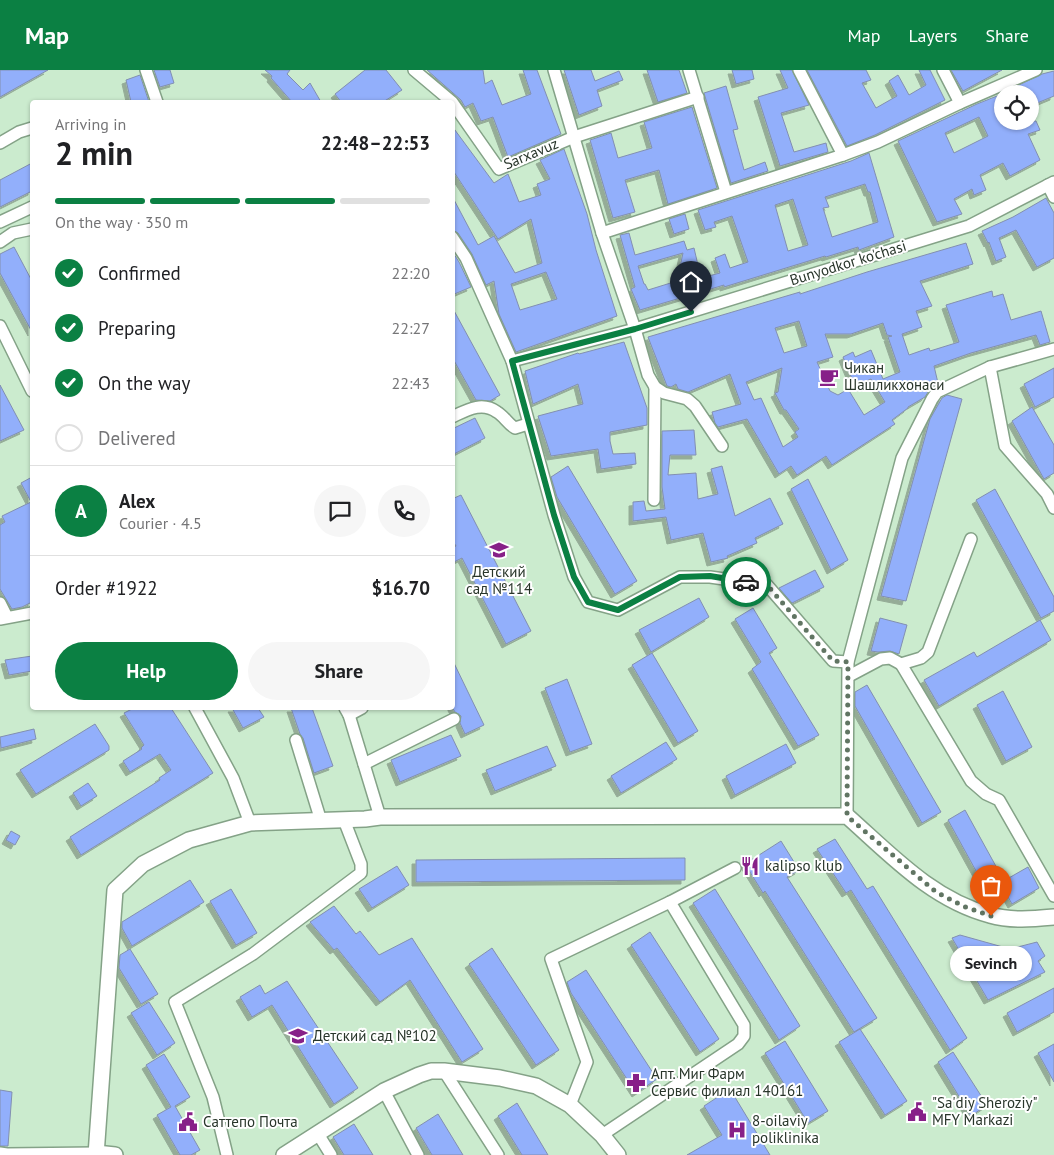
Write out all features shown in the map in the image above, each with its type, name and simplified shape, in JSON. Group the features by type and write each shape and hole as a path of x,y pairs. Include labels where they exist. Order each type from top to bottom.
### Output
{"street":[{"path":"146,70 155,100"},
{"name":"Sarxavuz","path":"414,70 450,100"},
{"path":"554,70 602,232 635,329 648,375 655,387 664,393 687,399 696,406 722,446"},
{"path":"689,70 726,192"},
{"path":"799,70 843,155"},
{"path":"943,70 960,103"},
{"path":"602,232 843,155 878,142 1036,70"},
{"path":"574,136 698,97"},
{"name":"Sarxavuz","path":"455,106 499,169 574,136"},
{"path":"0,143 19,132 30,129"},
{"path":"1051,183 1054,197"},
{"name":"Bunyodkor ko'chasi","path":"512,361 635,329 969,226 1051,183"},
{"path":"0,222 30,208"},
{"path":"0,242 13,233 30,229"},
{"path":"455,242 466,258 512,361 554,515 574,577 588,602 618,610 680,577 710,576 767,585 833,661 848,662"},
{"path":"0,326 30,387"},
{"path":"847,816 848,662 902,458 932,399 938,392 990,367 1054,349"},
{"path":"990,367 1006,446 1050,492 1054,508"},
{"path":"654,500 655,387"},
{"path":"455,416 474,407 487,408 498,412 515,428 528,424"},
{"path":"901,664 921,658 928,652 971,539"},
{"path":"0,603 4,618 30,613"},
{"path":"849,676 881,659 890,658 901,664 972,781 986,794 999,800 1054,896"},
{"path":"196,710 233,778 250,823"},
{"path":"347,711 380,817"},
{"path":"364,764 454,719"},
{"path":"296,740 321,821"},
{"path":"96,1154 115,890 143,864 189,840 250,823 380,817 847,816 936,892 963,906 991,916 1022,920 1054,917"},
{"path":"227,1155 213,1096 175,1002 253,954 361,873 361,864 344,820"},
{"path":"570,1105 587,1062 551,959 670,902 735,868"},
{"path":"602,1135 738,1044 744,1036 744,1025 670,902"},
{"path":"444,1071 498,1155"},
{"path":"284,1155 384,1091 419,1075 444,1071 500,1078 536,1086 570,1105 602,1135 618,1155"},
{"path":"384,1091 418,1155"},
{"path":"318,1134 331,1155"},
{"path":"0,1153 115,1155"}],"building":[{"path":"0,70 48,70 0,97"},
{"path":"154,70 170,70 174,83 160,87"},
{"path":"265,70 290,70 287,74 303,90 310,83 320,100 290,100 271,78 272,76"},
{"path":"365,70 386,70 402,90 386,100 340,100 335,94"},
{"path":"427,70 483,70 485,84 492,80 502,105 531,94 523,70 537,70 561,134 508,157 493,117 481,121 473,103 465,107 461,100"},
{"path":"564,70 591,70 595,81 619,71 623,80 597,90 602,106 579,115"},
{"path":"647,70 679,70 687,93 658,102"},
{"path":"732,70 752,70 754,79 736,84"},
{"path":"780,70 792,70 809,105 781,113 794,152 826,143 828,152 780,166 758,97 788,88"},
{"path":"807,70 866,70 871,80 862,83 876,108 897,96 889,81 898,75 909,95 926,85 919,70 930,70 945,100 875,135 847,146"},
{"path":"951,70 1002,70 963,91"},
{"path":"1054,71 1054,96 1039,102 1039,85 1019,85 1042,74"},
{"path":"140,75 148,100 131,100 126,80"},
{"path":"726,86 738,129 733,130 744,170 765,162 768,171 731,183 704,93"},
{"path":"994,97 994,130 1039,130 1039,128 1040,130 1028,134 1040,160 1010,176 1003,163 980,175 986,190 974,195 972,189 954,199 962,214 937,222 898,141","holes":["979,117 988,136 954,153 945,133"]},
{"path":"692,107 717,188 668,204 659,170 625,180 635,212 613,218 590,140 611,133 618,158 652,148 644,122"},
{"path":"455,130 494,183 508,174 519,202 541,195 537,184 550,179 540,160 564,149 587,214 596,250 617,316 516,352 499,314 494,281 486,285 472,254 455,232 455,202 478,245 494,236 515,273 542,263 531,219 498,239 455,174","holes":["546,272 557,299 520,310 511,284"]},
{"path":"869,153 894,237 859,250 858,247 825,256 640,310 631,289 635,287 620,235 629,233 635,255 684,241 687,250 694,248 701,278 720,273 715,258 725,254 730,268 748,262 732,216 714,222 716,227 705,230 698,210 851,161","holes":["865,184 868,192 870,192 878,222 832,237 823,208 829,207 825,197","793,199 808,245 788,251 775,205","683,253 677,281 648,290 638,266"]},
{"path":"30,164 30,192 0,207 0,180"},
{"path":"1046,198 1054,213 1054,258 1037,267 1016,230 999,238 1006,257 996,261 989,242 982,231 1013,217"},
{"path":"685,214 689,229 674,234 669,219"},
{"path":"966,243 973,264 920,281 932,306 916,311 922,327 902,334 909,355 929,348 930,351 959,342 946,305 992,291 993,297 1003,294 1011,320 1041,311 1050,342 1040,345 1036,335 971,353 934,366 938,383 931,387 925,397 908,407 892,420 895,424 832,465 826,456 797,475 791,466 779,474 747,419 718,427 715,423 712,412 741,404 730,374 688,392 678,389 676,384 671,387 667,386 648,337 800,292 800,294","holes":["799,321 807,346 784,353 775,328","883,323 887,335 892,336 888,337 900,372 883,379 871,350 855,357 853,352 843,357 855,386 871,379 885,402 864,415 848,389 838,395 830,391 817,362 833,357 825,334 851,334","782,368 778,392 775,393 784,410 786,410 799,429 795,432 798,437 783,447 761,398 754,400 746,382"]},
{"path":"14,247 30,277 30,328 0,273 0,254"},
{"path":"455,256 459,262 471,287 455,294"},
{"path":"455,312 500,395 490,401 476,400 455,362"},
{"path":"624,342 647,408 647,425 610,432 610,441 613,454 635,453 636,464 601,469 598,449 551,456 538,416 583,404 578,384 533,404 525,371 578,353"},
{"path":"1054,368 1054,397 1035,407 1024,384"},
{"path":"0,385 24,430 0,441"},
{"path":"947,395 962,399 906,601 881,596 930,419 942,398"},
{"path":"1032,407 1054,445 1054,473 1044,479 1012,421"},
{"path":"475,418 485,438 455,453 455,428"},
{"path":"694,430 696,455 670,455 668,475 696,473 698,499 718,494 711,469 722,466 735,516 770,498 783,524 755,538 757,543 727,556 728,558 711,562 703,533 671,540 666,517 633,521 633,502 644,501 646,511 665,509 662,487 662,431"},
{"path":"568,466 637,581 615,594 557,497 551,477"},
{"path":"30,478 30,500 21,483"},
{"path":"808,479 848,560 831,570 791,489"},
{"path":"995,489 1054,597 1054,611 1041,618 976,500"},
{"path":"461,495 531,631 506,644 462,558 455,562 455,498"},
{"path":"30,502 30,603 12,609 0,589 0,525 5,522 2,516"},
{"path":"815,570 824,587 792,603 779,588"},
{"path":"699,598 709,617 651,652 639,630"},
{"path":"753,608 777,648 769,653 819,735 798,746 752,669 761,662 735,619"},
{"path":"880,618 907,625 899,654 890,651 871,651"},
{"path":"1040,620 1051,640 939,706 924,680 974,652 977,657"},
{"path":"652,653 698,731 678,743 632,665"},
{"path":"30,656 30,671 9,675 5,660"},
{"path":"455,665 484,725 465,734 460,723 461,716 455,712"},
{"path":"567,679 592,744 570,752 545,688"},
{"path":"867,685 941,812 922,823 855,706 855,692"},
{"path":"1003,691 1032,747 1006,761 977,705"},
{"path":"130,710 172,710 213,773 81,855 70,837 160,780 159,778 171,770 160,754 130,772 123,761 142,749 144,745 124,713"},
{"path":"233,710 259,710 264,717 243,728"},
{"path":"292,710 313,710 333,766 314,773"},
{"path":"95,724 109,746 109,750 36,794 20,770"},
{"path":"34,729 36,739 1,748 0,737"},
{"path":"451,735 461,756 400,782 391,760"},
{"path":"666,742 677,759 621,793 611,776"},
{"path":"786,744 796,763 735,795 726,776"},
{"path":"547,746 556,766 495,791 486,770"},
{"path":"88,783 97,796 81,806 73,793"},
{"path":"965,810 998,870 981,880 948,820"},
{"path":"11,831 20,836 15,845 6,840"},
{"path":"835,839 867,889 873,886 967,1038 950,1050 851,890 846,893 817,849"},
{"path":"781,841 799,870 787,877 877,1018 854,1032 765,891 763,893 745,864"},
{"path":"685,858 685,880 416,882 416,860"},
{"path":"397,866 409,885 372,908 359,889"},
{"path":"1028,867 1039,888 1012,904 1000,883"},
{"path":"190,880 204,902 132,946 122,928 122,922"},
{"path":"231,889 257,933 236,945 210,901"},
{"path":"715,889 800,1026 779,1040 693,903"},
{"path":"334,906 356,934 360,931 379,955 412,938 483,1049 462,1062 410,980 380,1002 337,948 334,950 310,922"},
{"path":"650,932 719,1039 700,1052 631,945"},
{"path":"960,935 1010,949 1037,942 1045,956 1038,961 1045,972 988,1000 952,938"},
{"path":"492,948 559,1050 536,1065 469,964"},
{"path":"130,949 158,994 141,1004 119,968 120,955"},
{"path":"586,970 657,1079 636,1093 571,993 567,982"},
{"path":"287,981 358,1088 334,1104 272,1005 252,1017 240,997 260,985 265,994"},
{"path":"1054,988 1054,1012 1017,1032 1007,1013"},
{"path":"149,1002 175,1043 157,1055 131,1013"},
{"path":"860,1029 907,1101 885,1115 839,1042"},
{"path":"785,1041 828,1111 808,1123 765,1053"},
{"path":"1054,1044 1054,1082 1038,1053"},
{"path":"953,1052 987,1105 971,1116 938,1062"},
{"path":"164,1054 190,1097 175,1106 200,1150 191,1155 180,1155 157,1115 171,1107 146,1065"},
{"name":"8-oilaviy poliklinika","path":"730,1089 770,1155 687,1155 722,1135 704,1106"},
{"path":"0,1090 12,1092 8,1146 0,1146"},
{"path":"517,1103 548,1155 522,1155 498,1116"},
{"path":"438,1114 463,1155 432,1155 416,1128"},
{"path":"354,1124 373,1155 344,1155 333,1137"}],"way so far":[{"path":"746,582 767,585 833,661 848,662 847,816 936,892 963,906 991,916"}],"place":[{"name":"Чикан Шашликхонаси","path":"829,377"},
{"name":"Детский сад №114","path":"499,550"},
{"name":"kalipso klub","path":"750,866"},
{"name":"Sevinch","path":"991,916"},
{"name":"Детский сад №102","path":"298,1036"},
{"name":"Апт. Миг Фарм Сервис филиал 140161","path":"636,1083"},
{"name":"\"Sa'diy Sheroziy\" MFY Markazi","path":"917,1112"},
{"name":"Саттепо Почта","path":"188,1122"},
{"name":"8-oilaviy poliklinika","path":"737,1130"}],"route":[{"path":"691,312 635,329 512,361 554,515 574,577 588,602 618,610 680,577 710,576 746,582"}]}
